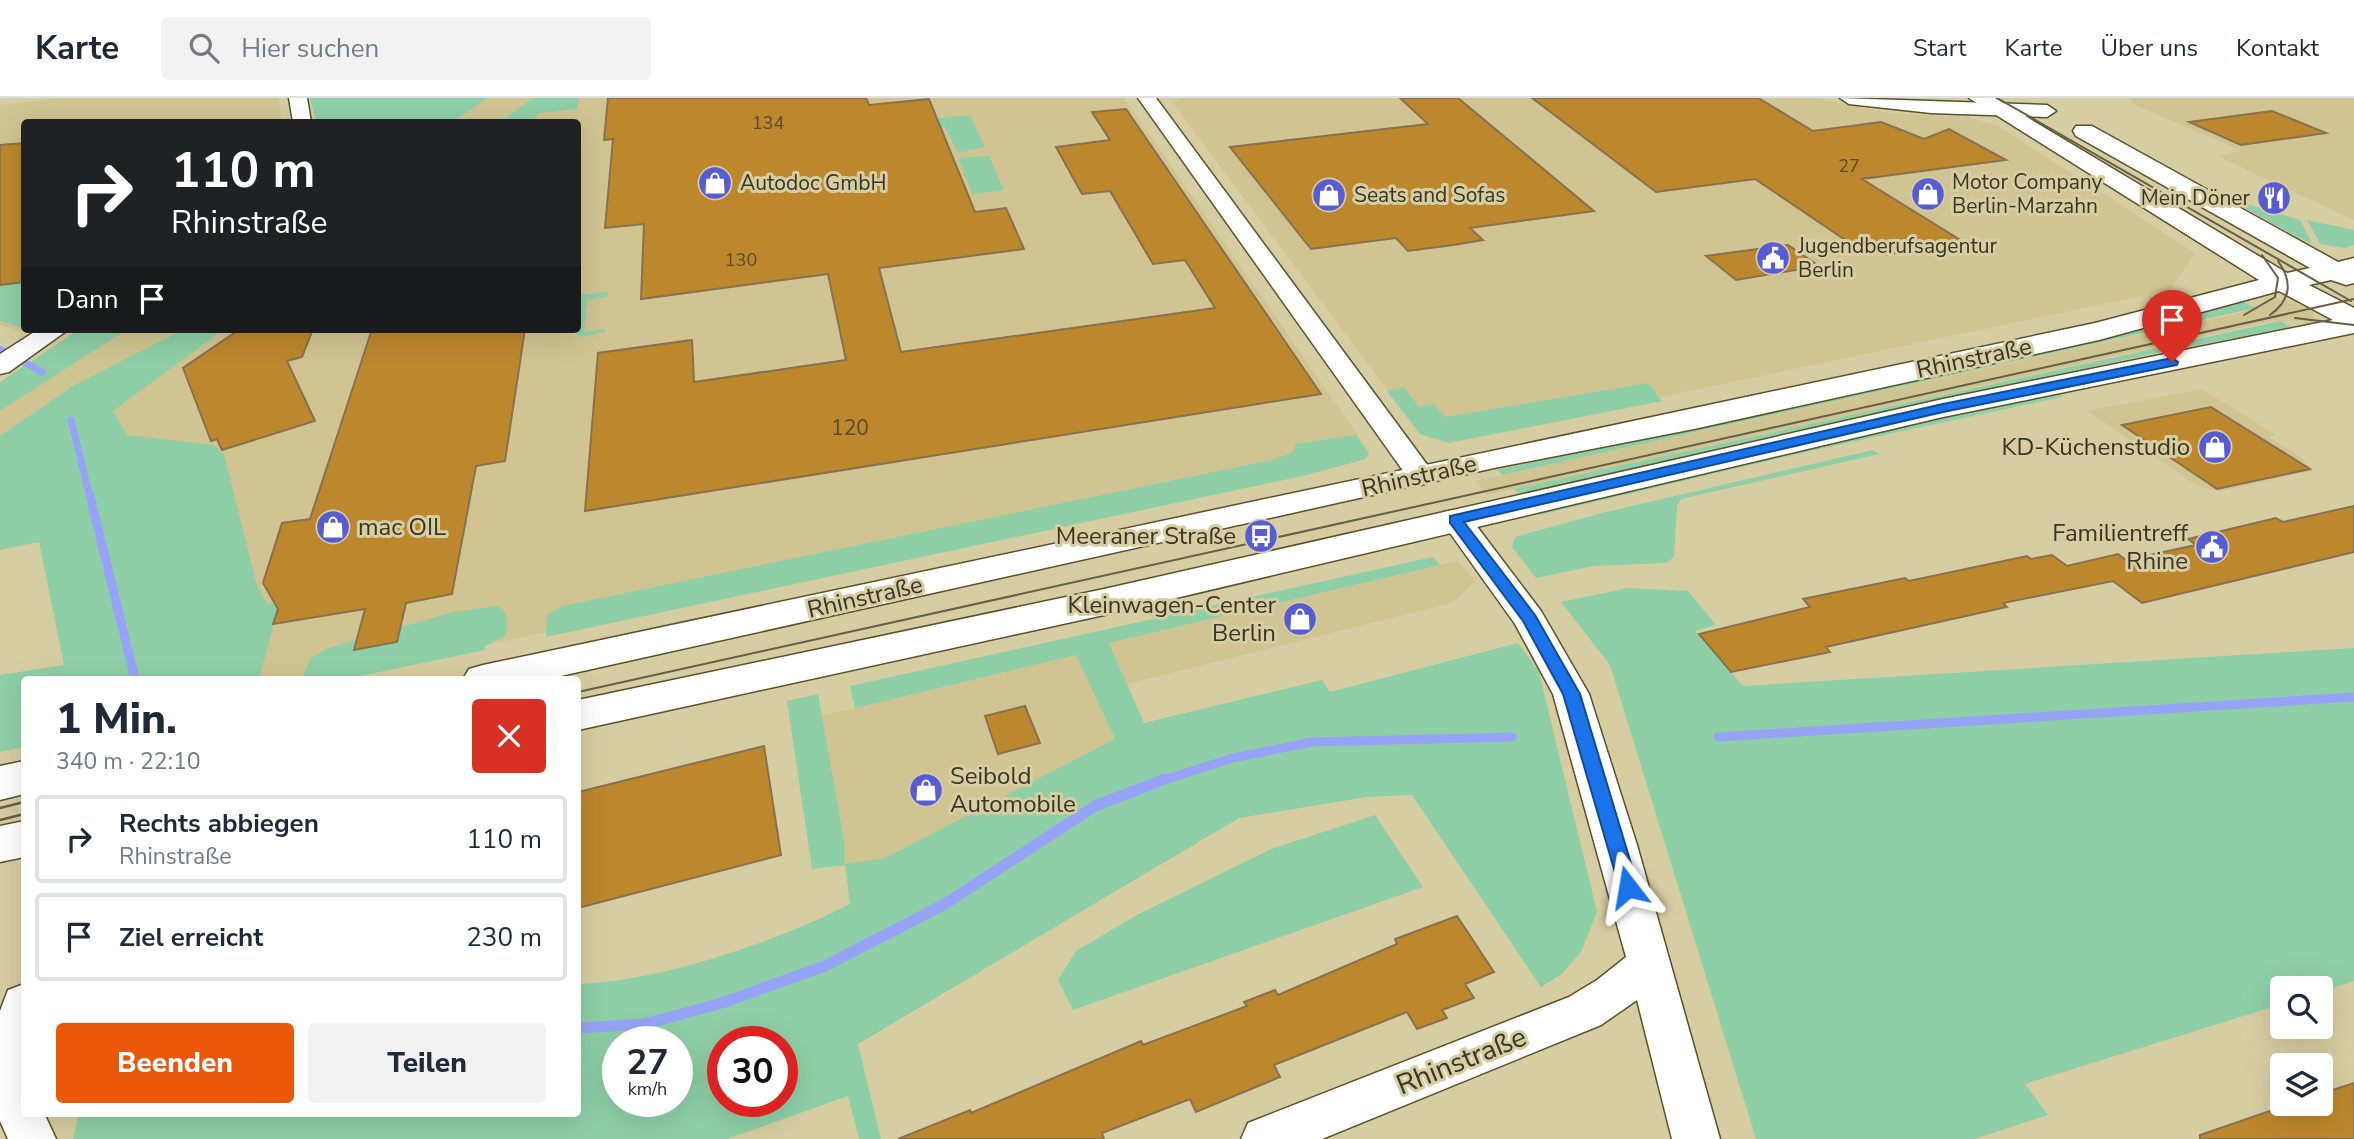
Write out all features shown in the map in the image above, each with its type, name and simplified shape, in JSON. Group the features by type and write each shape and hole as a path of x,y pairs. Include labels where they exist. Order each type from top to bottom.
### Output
{"main road":[{"path":"2001,102 2047,111 2347,273"},
{"path":"2001,102 2284,282 2354,321"},
{"name":"Rhinstraße","path":"497,676 2099,331 2284,282 2347,273"},
{"name":"Rhinstraße","path":"581,715 1104,602 1943,408 2354,321"},
{"path":"1421,476 1455,519"},
{"path":"0,783 21,779"},
{"path":"0,844 21,840"}],"street":[{"path":"298,98 302,119"},
{"path":"1147,98 1421,476"},
{"path":"1849,98 1891,105 2001,102"},
{"path":"0,366 50,333"},
{"name":"Rhinstraße","path":"1455,519 1529,619 1571,694 1617,845 1647,965 1696,1139"},
{"name":"Rhinstraße","path":"1265,1139 1585,1011 1613,993 1647,965"},
{"path":"21,1015 2,1085 32,1139"}],"shaded area":[{"path":"61,98 279,98 281,117 21,119 21,331 0,325 0,105"},
{"path":"488,98 533,98 504,119 456,119"},
{"path":"554,98 1124,98 1370,453 344,676 188,676 113,410 219,333 581,333 581,119 533,119"},
{"path":"1180,98 1815,98 1887,113 1968,117 1998,126 2195,253 2170,290 1446,442 1420,434 1173,103"},
{"path":"2132,98 2354,98 2354,220 2217,156 2242,151 2133,104"},
{"path":"2268,298 2293,302 2312,311 2316,321 2307,324 2299,320 2267,322 1487,495 1475,481 2235,314 2255,308"},
{"path":"122,333 200,333 0,473 0,411"},
{"name":"KD-Küchenstudio","path":"2202,389 2276,435 2269,437 2299,456 2313,471 2221,491 2207,489 2193,483 2087,411"},
{"name":"Kleinwagen-Center Berlin","path":"1458,561 1475,582 1452,603 1127,684 1109,643"},
{"name":"Seibold Automobile","path":"1077,655 1115,740 885,858 845,865 844,840 821,716"}],"green space":[{"path":"310,98 488,98 456,119 315,119"},
{"path":"533,98 579,98 577,109 540,113 533,119 504,119"},
{"path":"970,115 985,147 958,153 945,127 848,136 847,128"},
{"path":"989,156 1004,190 972,194 958,158"},
{"path":"2224,197 2300,220 2312,243 2305,241"},
{"path":"2307,220 2354,230 2354,245 2345,248 2320,244"},
{"path":"21,283 21,328 0,321 0,286"},
{"path":"608,292 607,297 587,300 584,332 605,329 604,332 581,337 576,334 581,333 581,295"},
{"path":"2241,301 2255,308 1502,475 1497,470 2082,342"},
{"path":"2280,321 2292,327 2156,353 1519,494 1514,489"},
{"path":"73,333 122,333 0,411 0,382"},
{"path":"176,333 219,333 113,411 127,435 214,445 224,455 256,582 267,604 280,602 260,676 21,676 21,748 0,752 0,675 64,665 39,542 0,550 0,436 73,386"},
{"path":"1648,383 1662,401 1449,443 1420,434 1387,391 1404,387 1419,407 1434,404 1445,417"},
{"path":"2059,394 2062,397 1814,450 1539,515 1535,511 1937,419"},
{"path":"1356,435 1369,454 1366,459 1307,475 546,637 547,615 562,606 1272,460 1292,453 1296,444"},
{"path":"1873,450 1879,454 1681,499 1677,506 1674,557 1666,563 1594,566 1536,578 1512,547 1515,537 1602,513"},
{"path":"1433,557 1440,565 1109,643 1144,723 1322,680 1330,692 1518,643 1539,672 1597,912 1581,952 1562,974 1541,987 1412,795 1367,797 1239,818 858,1044 881,1139 859,1139 848,1096 798,1114 798,1026 707,1026 707,1117 789,1117 727,1139 73,1139 78,1117 581,1117 581,984 645,976 717,957 788,932 850,904 845,865 812,869 787,701 818,694 844,840 845,864 885,858 1115,739 1076,655 855,708 850,686"},
{"path":"1628,588 1688,591 1716,625 1695,631 1743,686 2354,648 2354,981 2333,988 2333,976 2270,976 2270,1008 2025,1084 2048,1115 1974,1139 1756,1139 1610,665 1561,602"},
{"path":"498,606 506,616 505,636 485,646 485,650 360,676 303,676 311,658 326,649 453,612"},
{"path":"1375,815 1423,887 1073,1010 1058,980 1076,951 1137,915 1271,849"}],"building":[{"path":"608,98 866,98 869,105 929,99 975,212 1006,208 1024,249 879,268 901,352 1215,308 1185,260 1153,264 1110,191 1082,194 1056,147 1110,140 1092,112 1126,109 1321,394 585,511 598,353 692,340 694,382 846,360 828,274 641,299 644,224 605,228 613,139 604,140"},
{"path":"1400,98 1458,98 1594,211 1470,228 1483,240 1453,245 1408,251 1396,238 1311,249 1230,147 1428,124"},
{"path":"1532,98 1758,98 1813,131 1881,122 1924,139 1949,129 2006,160 1862,179 1965,243 1883,255 1875,250 1863,252 1755,179 1656,192"},
{"path":"2272,111 2326,133 2241,145 2189,122"},
{"path":"21,143 21,282 0,285 0,145"},
{"path":"1788,245 1819,266 1736,280 1706,256"},
{"path":"234,333 311,333 302,357 287,361 315,421 222,450 217,439 211,441 183,368"},
{"path":"371,333 524,333 505,461 476,466 452,594 406,603 397,642 354,650 365,609 273,624 278,609 263,583 282,523 310,519"},
{"name":"KD-Küchenstudio","path":"2211,407 2310,469 2217,489 2122,425"},
{"path":"2354,506 2354,552 2142,603 2113,581 2003,603 2007,607 1826,647 1830,652 1731,672 1699,634 1810,607 1803,599 1905,578 1909,581 2027,556 2031,559 2052,555 2067,566 2118,554 2126,560 2196,545 2188,539 2276,518 2283,522"},
{"path":"1025,706 1040,743 998,754 985,716"},
{"path":"764,746 781,855 581,907 581,791"},
{"path":"1457,916 1494,972 1465,984 1474,998 1442,1010 1447,1018 1417,1029 1407,1012 1274,1065 1280,1077 1196,1112 1190,1099 1102,1133 1104,1139 898,1139 970,1110 971,1113 1141,1041 1143,1045 1247,1006 1244,1002 1275,990 1278,995 1397,944 1395,939"},
{"path":"2354,1083 2354,1139 2200,1139 2200,1135 2270,1111 2270,1116 2333,1116 2333,1090"}],"waterway":[{"path":"0,349 42,372"},
{"path":"71,420 90,498"},
{"path":"90,496 134,676"},
{"path":"1718,737 2354,697"},
{"path":"1161,781 1233,758 1312,742 1512,737"},
{"path":"581,1028 645,1024 722,1003 825,966 945,904 1095,806 1165,779"}],"tram line":[{"path":"1997,98 2349,300"},
{"path":"2244,315 2275,297 2278,278 2262,255"},
{"path":"2270,315 2282,303 2288,290 2286,276 2278,261"},
{"path":"2349,300 2354,299"},
{"path":"581,691 2349,300"},
{"path":"2295,318 2354,325"},
{"path":"0,808 21,803"},
{"path":"0,820 21,815"}],"place":[{"name":"Autodoc GmbH","path":"715,183"},
{"name":"Motor Company Berlin-Marzahn","path":"1928,194"},
{"name":"Seats and Sofas","path":"1329,195"},
{"name":"Mein Döner","path":"2274,198"},
{"name":"Jugendberufsagentur Berlin","path":"1773,258"},
{"name":"KD-Küchenstudio","path":"2215,447"},
{"name":"mac OIL","path":"333,527"},
{"name":"Meeraner Straße","path":"1261,536"},
{"name":"Familientreff Rhine","path":"2212,547"},
{"name":"Kleinwagen-Center Berlin","path":"1300,619"},
{"name":"Seibold Automobile","path":"926,790"}],"route":[{"path":"1628,887 1571,694 1529,619 1455,519 1943,408 2172,362"}]}
